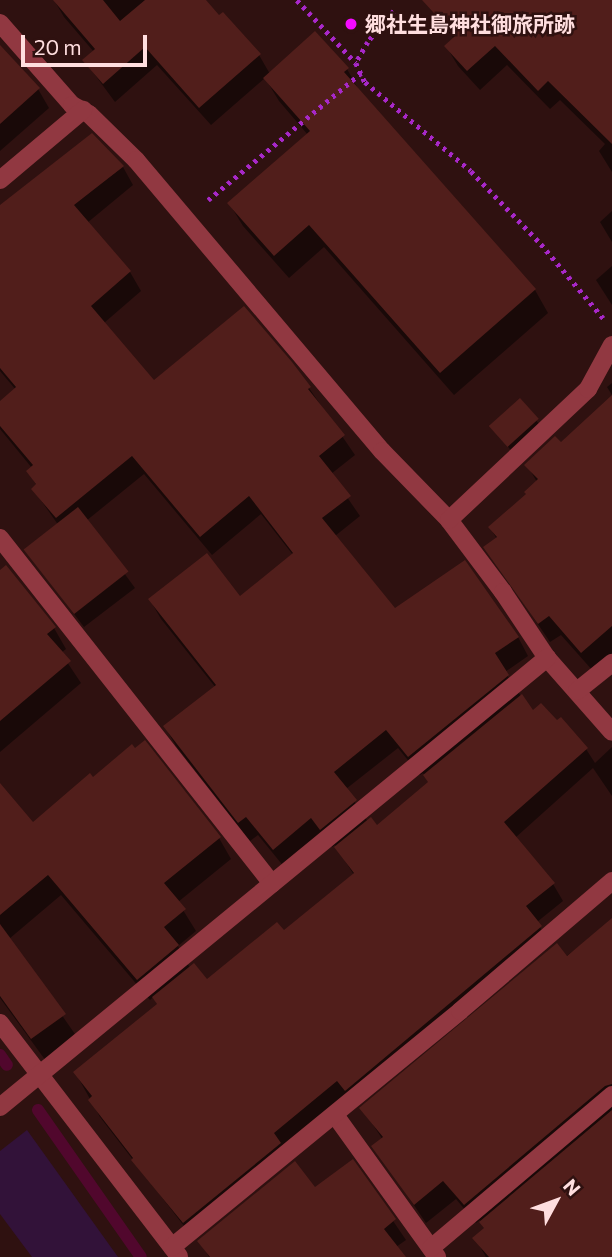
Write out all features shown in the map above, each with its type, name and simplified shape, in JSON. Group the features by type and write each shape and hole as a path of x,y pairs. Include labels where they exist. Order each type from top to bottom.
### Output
{"street":[{"path":"0,23 72,104 83,110 136,160 382,451 449,520 503,592 547,658 612,732"},
{"path":"0,180 83,110"},
{"path":"449,520 588,390 612,345"},
{"path":"0,538 272,884"},
{"path":"0,1107 547,658"},
{"path":"577,691 612,663"},
{"path":"0,1023 176,1252 612,881"},
{"path":"335,1115 434,1252 612,1095"}],"path":[{"path":"297,0 356,63 365,82 471,171 541,244 603,319"},
{"path":"356,63 368,42 394,10"},
{"path":"186,218 361,73"}],"shaded area":[{"path":"27,1130 118,1257 32,1257 0,1214 0,1151"}],"building":[{"path":"53,0 103,0 120,21 145,0 206,0 219,15 223,12 261,54 199,108 145,47 103,84 82,60 95,49"},
{"path":"422,0 612,0 612,144 548,81 538,91 495,46 467,71 444,46 455,36"},
{"path":"315,31 349,68 344,72 536,289 440,373 309,225 274,256 227,203 310,131 263,78"},
{"path":"0,45 40,88 0,124"},
{"path":"92,133 124,166 74,205 131,271 91,306 154,380 244,306 292,362 311,387 308,389 345,435 319,456 351,496 322,518 395,608 465,560 519,637 495,653 509,675 408,757 386,730 334,772 357,800 320,830 311,818 273,850 246,817 238,823 163,726 216,685 148,599 207,553 240,596 293,553 249,496 200,537 132,456 56,518 31,489 36,484 26,471 33,465 0,426 0,401 16,387 0,368 0,205"},
{"path":"612,395 612,626 581,653 549,616 538,624 483,547 497,537 488,527 526,494 524,492 538,479 524,465 555,436 561,442"},
{"path":"520,398 539,419 508,447 489,426"},
{"path":"78,507 128,572 74,614 24,549"},
{"path":"6,565 56,627 47,634 71,661 0,721 0,570"},
{"path":"522,694 533,710 541,703 557,720 561,717 588,748 504,822 555,883 526,906 542,926 345,1091 337,1081 274,1133 281,1143 183,1223 131,1160 133,1158 88,1100 92,1096 73,1072 157,1004 152,997 194,963 207,979 277,922 284,930 354,873 334,847 371,817 377,825 428,782 423,775"},
{"path":"145,740 221,837 164,883 186,909 164,927 179,945 137,980 48,875 0,915 0,783 33,822 90,773 93,777 132,744 135,748"},
{"path":"612,918 612,1084 605,1086 464,1205 443,1181 414,1205 371,1146 383,1137 359,1108 557,943 567,956"},
{"path":"0,924 66,1014 31,1039 0,996"},
{"path":"612,1110 612,1257 489,1257 472,1238 484,1228 479,1222"},
{"path":"353,1159 396,1219 384,1229 406,1257 210,1257 197,1241 295,1161 315,1187"}],"waterway":[{"path":"0,1055 7,1065"},
{"path":"38,1110 141,1257"}],"place":[{"name":"郷社生島神社御旅所跡","path":"351,24"}]}
